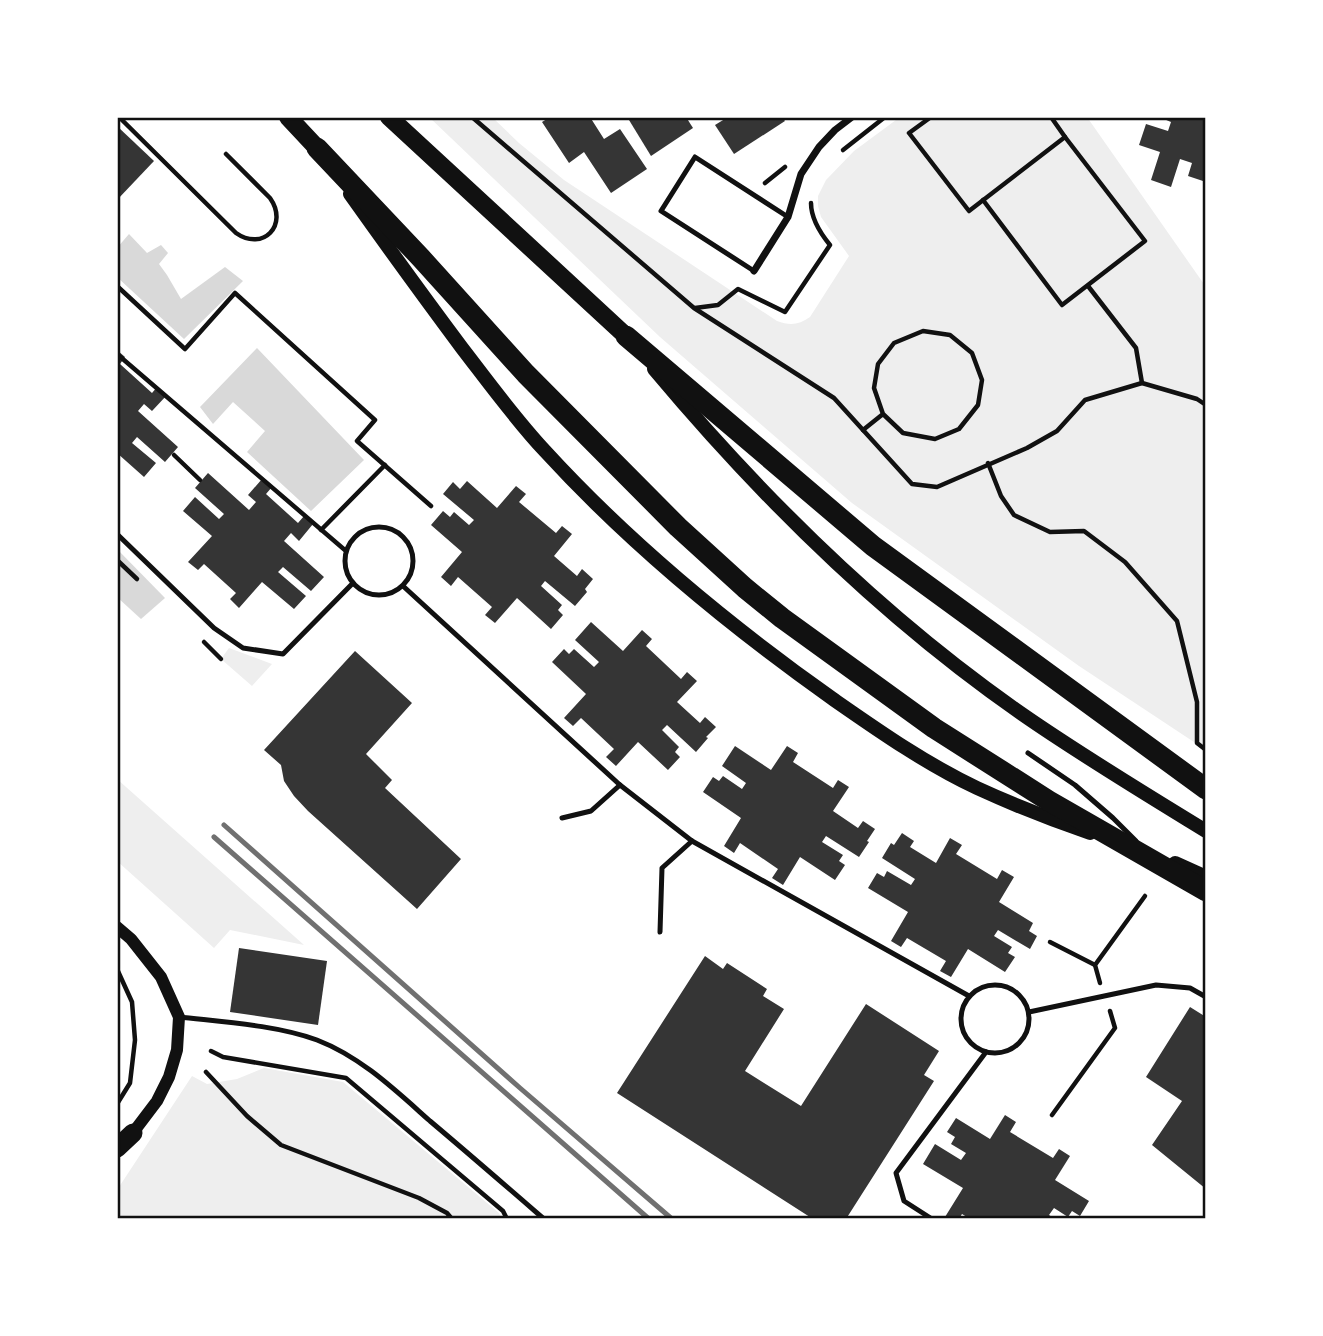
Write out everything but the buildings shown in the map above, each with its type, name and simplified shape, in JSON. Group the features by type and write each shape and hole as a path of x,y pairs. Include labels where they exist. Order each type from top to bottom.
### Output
{"highway":[{"path":"317,148 535,384 710,557 782,618 946,736 1049,801 1206,891"},
{"path":"626,336 873,546 1206,789"},
{"path":"117,1151 133,1133"}],"main road":[{"path":"288,117 317,148 414,284 505,404 544,450 628,534 725,618 864,720 947,773 1015,805 1206,877"},
{"path":"389,117 626,336 734,460 807,535 886,608 1020,713 1206,829"}],"street":[{"path":"754,271 788,218 801,174 819,147 852,117"},
{"path":"117,927 131,939 161,977 179,1017 177,1050 169,1077 157,1101 133,1133"}],"lane":[{"path":"754,271 661,211 688,168 695,158 788,218"},
{"path":"370,527 392,528 410,543 413,566 410,577 394,592 383,595 362,591 347,573 346,551 359,532 370,527"},
{"path":"117,534 214,628 243,648 283,654 353,583"},
{"path":"403,586 620,785 692,841 969,996"},
{"path":"1044,730 1206,829"},
{"path":"1028,753 1074,785 1113,818 1161,865"},
{"path":"562,818 591,811 620,785"},
{"path":"660,932 662,868 692,841"},
{"path":"987,985 1009,987 1018,993 1029,1012 1026,1035 1009,1051 998,1054 975,1047 967,1040 962,1029 963,1006 977,989 987,985"},
{"path":"1029,1012 1156,985 1190,988 1206,997"},
{"path":"179,1017 300,1035 350,1056 381,1079 544,1219"},
{"path":"932,1219 904,1200 896,1173 986,1052"}],"path":[{"path":"119,117 236,233 244,239 263,238 271,233 276,225 276,206 226,154"},
{"path":"472,117 694,309 834,398 912,484 937,487 1027,448 1057,431 1085,400 1142,383 1197,399 1206,405"},
{"path":"835,156 885,117"},
{"path":"930,117 909,133 969,211 1065,136"},
{"path":"983,200 1062,304 1145,241 1051,117"},
{"path":"694,309 718,306 738,289 785,312 830,246 811,210 811,199"},
{"path":"117,286 185,349 235,293 375,420 357,441 431,506"},
{"path":"1087,286 1136,348 1142,383"},
{"path":"923,331 950,335 972,353 982,380 978,405 959,429 935,439 903,433 883,414 874,388 878,364 894,343 923,331"},
{"path":"117,354 346,551"},
{"path":"863,430 883,414"},
{"path":"174,455 200,480"},
{"path":"988,463 1001,496 1014,515 1050,532 1084,531 1125,562 1177,621 1197,702 1197,743 1206,750"},
{"path":"321,530 385,465"},
{"path":"1124,925 1145,896"},
{"path":"1051,942 1095,965"},
{"path":"117,969 132,1002 135,1040 130,1083 117,1104"},
{"path":"211,1051 223,1057 346,1078 503,1211 507,1219"},
{"path":"206,1072 247,1116 281,1146 419,1198 447,1213 452,1219"},
{"path":"1052,1115 1070,1091"}],"shaded area":[{"path":"429,117 492,117 564,180 777,321 790,324 810,317 849,256 821,217 818,196 826,180 854,151 900,117 1087,117 1206,287 1206,750 1079,666 852,503 660,337"},
{"path":"129,234 147,253 161,245 168,253 159,264 181,299 225,267 243,281 184,339 117,277 117,248"},
{"path":"257,348 364,460 311,511 247,452 265,431 233,402 213,424 200,407"},
{"path":"117,549 165,598 141,619 117,597"},
{"path":"229,648 272,664 252,686 221,659"},
{"path":"117,779 304,945 230,930 214,948 117,861"},
{"path":"264,1068 343,1082 499,1213 502,1219 117,1219 117,1190 192,1076 207,1084 237,1079"}],"railway":[{"path":"224,825 672,1219"},
{"path":"214,837 649,1219"}]}
